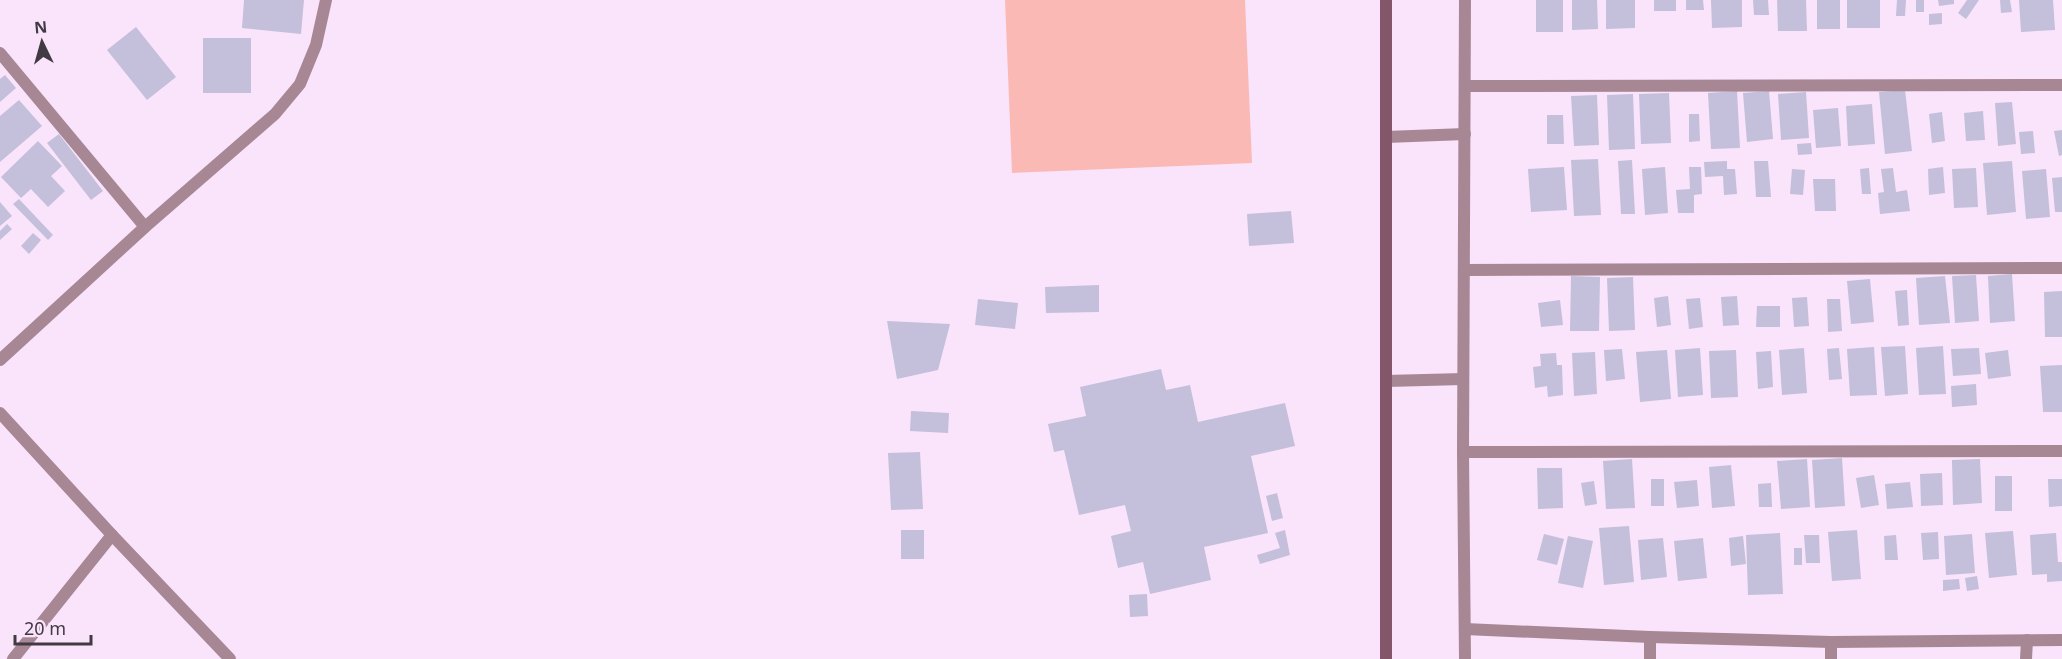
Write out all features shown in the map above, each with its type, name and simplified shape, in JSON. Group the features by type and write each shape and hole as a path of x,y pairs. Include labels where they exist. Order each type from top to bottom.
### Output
{"street":[{"path":"0,360 145,227 275,114 300,84 316,45 326,0"},
{"path":"1386,0 1386,659"},
{"path":"1465,0 1463,379 1465,659"},
{"path":"0,53 145,227"},
{"path":"1465,86 2062,85"},
{"path":"1386,137 1465,134"},
{"path":"1464,270 2062,268"},
{"path":"1386,381 1463,379"},
{"path":"0,413 230,659"},
{"path":"1463,452 2062,451"},
{"path":"13,659 112,535"},
{"path":"1465,629 1650,638 1831,642 2062,640"},
{"path":"1650,638 1650,659"},
{"path":"2026,659 2027,640"},
{"path":"1831,642 1831,659"}],"shaded area":[{"path":"1005,0 1245,0 1252,163 1012,173"}],"building":[{"path":"244,0 304,0 301,34 242,28"},
{"path":"1536,0 1563,0 1563,32 1536,32"},
{"path":"1572,0 1597,0 1598,29 1572,30"},
{"path":"1606,0 1635,0 1635,28 1606,29"},
{"path":"1654,0 1676,0 1676,11 1654,11"},
{"path":"1686,0 1703,0 1704,10 1686,10"},
{"path":"1711,0 1742,0 1742,27 1712,28"},
{"path":"1753,0 1768,0 1769,15 1754,15"},
{"path":"1777,0 1806,0 1807,31 1778,31"},
{"path":"1817,0 1840,0 1840,29 1817,29"},
{"path":"1847,0 1880,0 1880,28 1847,28"},
{"path":"1897,0 1906,0 1905,16 1896,16"},
{"path":"1916,0 1924,0 1924,12 1916,12"},
{"path":"1938,0 1954,0 1954,4 1939,6"},
{"path":"1967,0 1979,0 1966,19 1958,13"},
{"path":"2000,0 2010,0 2012,12 2001,13"},
{"path":"2019,0 2053,0 2055,30 2021,32"},
{"path":"1942,13 1942,24 1929,25 1929,14"},
{"path":"136,27 176,77 147,100 107,50"},
{"path":"203,38 251,38 251,93 203,93"},
{"path":"5,75 16,88 0,102 0,79"},
{"path":"1905,90 1912,151 1885,154 1879,92"},
{"path":"1737,91 1740,148 1711,149 1708,93"},
{"path":"1769,91 1773,139 1747,142 1743,93"},
{"path":"1806,92 1809,138 1781,140 1778,94"},
{"path":"1669,93 1671,143 1641,144 1639,94"},
{"path":"1633,94 1635,149 1609,150 1607,95"},
{"path":"1597,95 1599,145 1574,146 1571,96"},
{"path":"19,100 42,126 0,162 0,116"},
{"path":"2012,102 2016,144 1998,146 1995,103"},
{"path":"1872,104 1875,144 1848,146 1846,106"},
{"path":"1838,108 1841,146 1816,148 1813,110"},
{"path":"1983,111 1985,140 1966,141 1964,113"},
{"path":"1942,112 1945,141 1932,143 1929,114"},
{"path":"1689,114 1699,114 1700,141 1689,142"},
{"path":"1547,115 1563,115 1564,144 1547,144"},
{"path":"2062,130 2062,155 2059,156 2054,131"},
{"path":"2033,131 2035,153 2021,154 2019,132"},
{"path":"59,134 103,191 91,200 47,143"},
{"path":"38,141 62,166 51,176 65,191 48,207 31,189 21,198 1,177"},
{"path":"1811,143 1812,154 1798,155 1797,144"},
{"path":"1598,159 1601,215 1574,216 1571,160"},
{"path":"1632,160 1635,214 1621,214 1618,161"},
{"path":"1727,161 1727,169 1735,169 1737,194 1724,195 1723,176 1705,177 1704,162"},
{"path":"1754,161 1768,161 1771,197 1756,197"},
{"path":"2012,161 2016,212 1987,215 1983,163"},
{"path":"1564,167 1567,210 1531,212 1528,169"},
{"path":"1665,167 1668,213 1645,215 1642,169"},
{"path":"1689,167 1701,167 1702,194 1694,195 1694,213 1678,213 1676,190 1690,189"},
{"path":"1943,167 1945,193 1929,195 1928,169"},
{"path":"1869,168 1871,194 1862,194 1860,169"},
{"path":"1893,168 1896,192 1907,190 1910,211 1880,214 1878,193 1884,192 1881,169"},
{"path":"1976,168 1978,207 1954,208 1952,169"},
{"path":"1792,169 1805,170 1803,195 1790,194"},
{"path":"2046,169 2050,217 2026,219 2022,171"},
{"path":"2062,177 2062,212 2055,212 2052,178"},
{"path":"1813,179 1835,179 1836,211 1815,211"},
{"path":"19,199 53,235 48,240 13,204"},
{"path":"0,202 12,216 0,226"},
{"path":"1291,211 1294,243 1249,246 1247,214"},
{"path":"7,224 12,229 0,240 0,231"},
{"path":"33,233 41,240 29,254 21,246"},
{"path":"2012,274 2015,321 1990,323 1988,276"},
{"path":"1976,275 1979,321 1955,323 1952,276"},
{"path":"1571,276 1600,277 1599,331 1570,331"},
{"path":"1945,276 1950,323 1919,325 1916,278"},
{"path":"1633,277 1635,330 1609,331 1607,278"},
{"path":"1870,279 1874,322 1851,324 1847,281"},
{"path":"1099,285 1099,312 1046,313 1045,287"},
{"path":"1907,290 1909,325 1898,326 1895,291"},
{"path":"2062,291 2062,337 2045,337 2044,292"},
{"path":"1668,296 1671,325 1657,327 1654,298"},
{"path":"1737,296 1739,325 1723,326 1721,297"},
{"path":"1807,297 1809,326 1794,327 1792,298"},
{"path":"1700,298 1703,327 1689,329 1686,299"},
{"path":"978,299 1018,303 1015,329 975,325"},
{"path":"1827,299 1840,299 1842,331 1828,332"},
{"path":"1560,300 1563,325 1541,327 1538,303"},
{"path":"1757,306 1780,306 1780,327 1756,327"},
{"path":"887,321 950,324 938,370 897,379"},
{"path":"1905,346 1908,394 1885,396 1881,347"},
{"path":"1943,346 1946,394 1919,395 1916,348"},
{"path":"1874,347 1877,395 1850,396 1847,349"},
{"path":"1700,348 1703,395 1678,397 1675,350"},
{"path":"1804,348 1807,393 1782,395 1779,350"},
{"path":"1839,348 1842,379 1829,380 1827,349"},
{"path":"1979,348 1981,374 1953,376 1951,349"},
{"path":"1622,349 1625,379 1606,381 1604,350"},
{"path":"1667,350 1671,399 1640,402 1636,352"},
{"path":"1736,350 1738,397 1711,398 1709,351"},
{"path":"2008,350 2011,376 1988,379 1985,353"},
{"path":"1771,351 1773,387 1758,389 1756,352"},
{"path":"1595,352 1597,394 1574,396 1572,353"},
{"path":"1556,353 1557,365 1562,365 1563,395 1548,397 1547,386 1535,388 1533,367 1541,366 1540,354"},
{"path":"2062,365 2062,412 2043,412 2040,366"},
{"path":"1161,369 1166,390 1190,385 1198,422 1285,403 1295,446 1251,456 1268,533 1204,547 1211,580 1150,594 1143,562 1118,568 1111,536 1131,531 1125,505 1079,515 1064,450 1054,452 1048,424 1086,416 1080,387"},
{"path":"1976,384 1977,405 1952,407 1951,386"},
{"path":"911,411 949,413 948,433 910,431"},
{"path":"920,452 923,509 891,510 888,453"},
{"path":"1842,458 1845,506 1815,508 1812,460"},
{"path":"1632,459 1635,508 1606,509 1603,461"},
{"path":"1807,459 1810,507 1781,509 1777,461"},
{"path":"1980,459 1982,503 1953,505 1952,460"},
{"path":"1731,465 1735,506 1712,508 1709,467"},
{"path":"1537,468 1562,468 1563,508 1538,509"},
{"path":"1942,473 1943,505 1921,506 1920,474"},
{"path":"1874,475 1879,505 1861,508 1856,478"},
{"path":"1995,476 2012,476 2012,511 1995,511"},
{"path":"1651,479 1664,479 1664,506 1651,506"},
{"path":"2048,479 2062,479 2062,506 2049,507"},
{"path":"1697,480 1699,506 1677,508 1674,482"},
{"path":"1594,481 1597,504 1585,506 1581,483"},
{"path":"1910,482 1913,507 1887,509 1885,484"},
{"path":"1771,483 1772,507 1759,507 1758,484"},
{"path":"1277,493 1283,518 1272,521 1266,496"},
{"path":"1629,526 1634,582 1604,585 1599,528"},
{"path":"901,530 924,530 924,559 901,559"},
{"path":"1285,530 1290,555 1260,564 1257,555 1280,548 1275,533"},
{"path":"1857,530 1861,579 1832,581 1828,532"},
{"path":"2013,531 2017,575 1989,578 1985,533"},
{"path":"1938,532 1939,559 1923,560 1921,533"},
{"path":"1780,533 1783,594 1748,595 1746,535"},
{"path":"2056,533 2058,562 2062,562 2062,581 2047,582 2047,574 2032,575 2030,535"},
{"path":"1544,534 1564,539 1557,565 1537,560"},
{"path":"1972,534 1975,573 1946,575 1944,536"},
{"path":"1804,535 1819,535 1820,563 1806,563"},
{"path":"1896,535 1898,560 1885,560 1884,536"},
{"path":"1568,536 1593,541 1583,588 1558,583"},
{"path":"1743,536 1746,564 1731,566 1729,538"},
{"path":"1663,538 1667,577 1641,580 1638,540"},
{"path":"1703,538 1707,578 1678,581 1674,541"},
{"path":"1794,548 1802,548 1802,565 1794,565"},
{"path":"1977,576 1979,589 1967,591 1965,578"},
{"path":"1959,579 1960,589 1943,591 1943,580"},
{"path":"1147,594 1148,616 1130,617 1129,595"}]}
